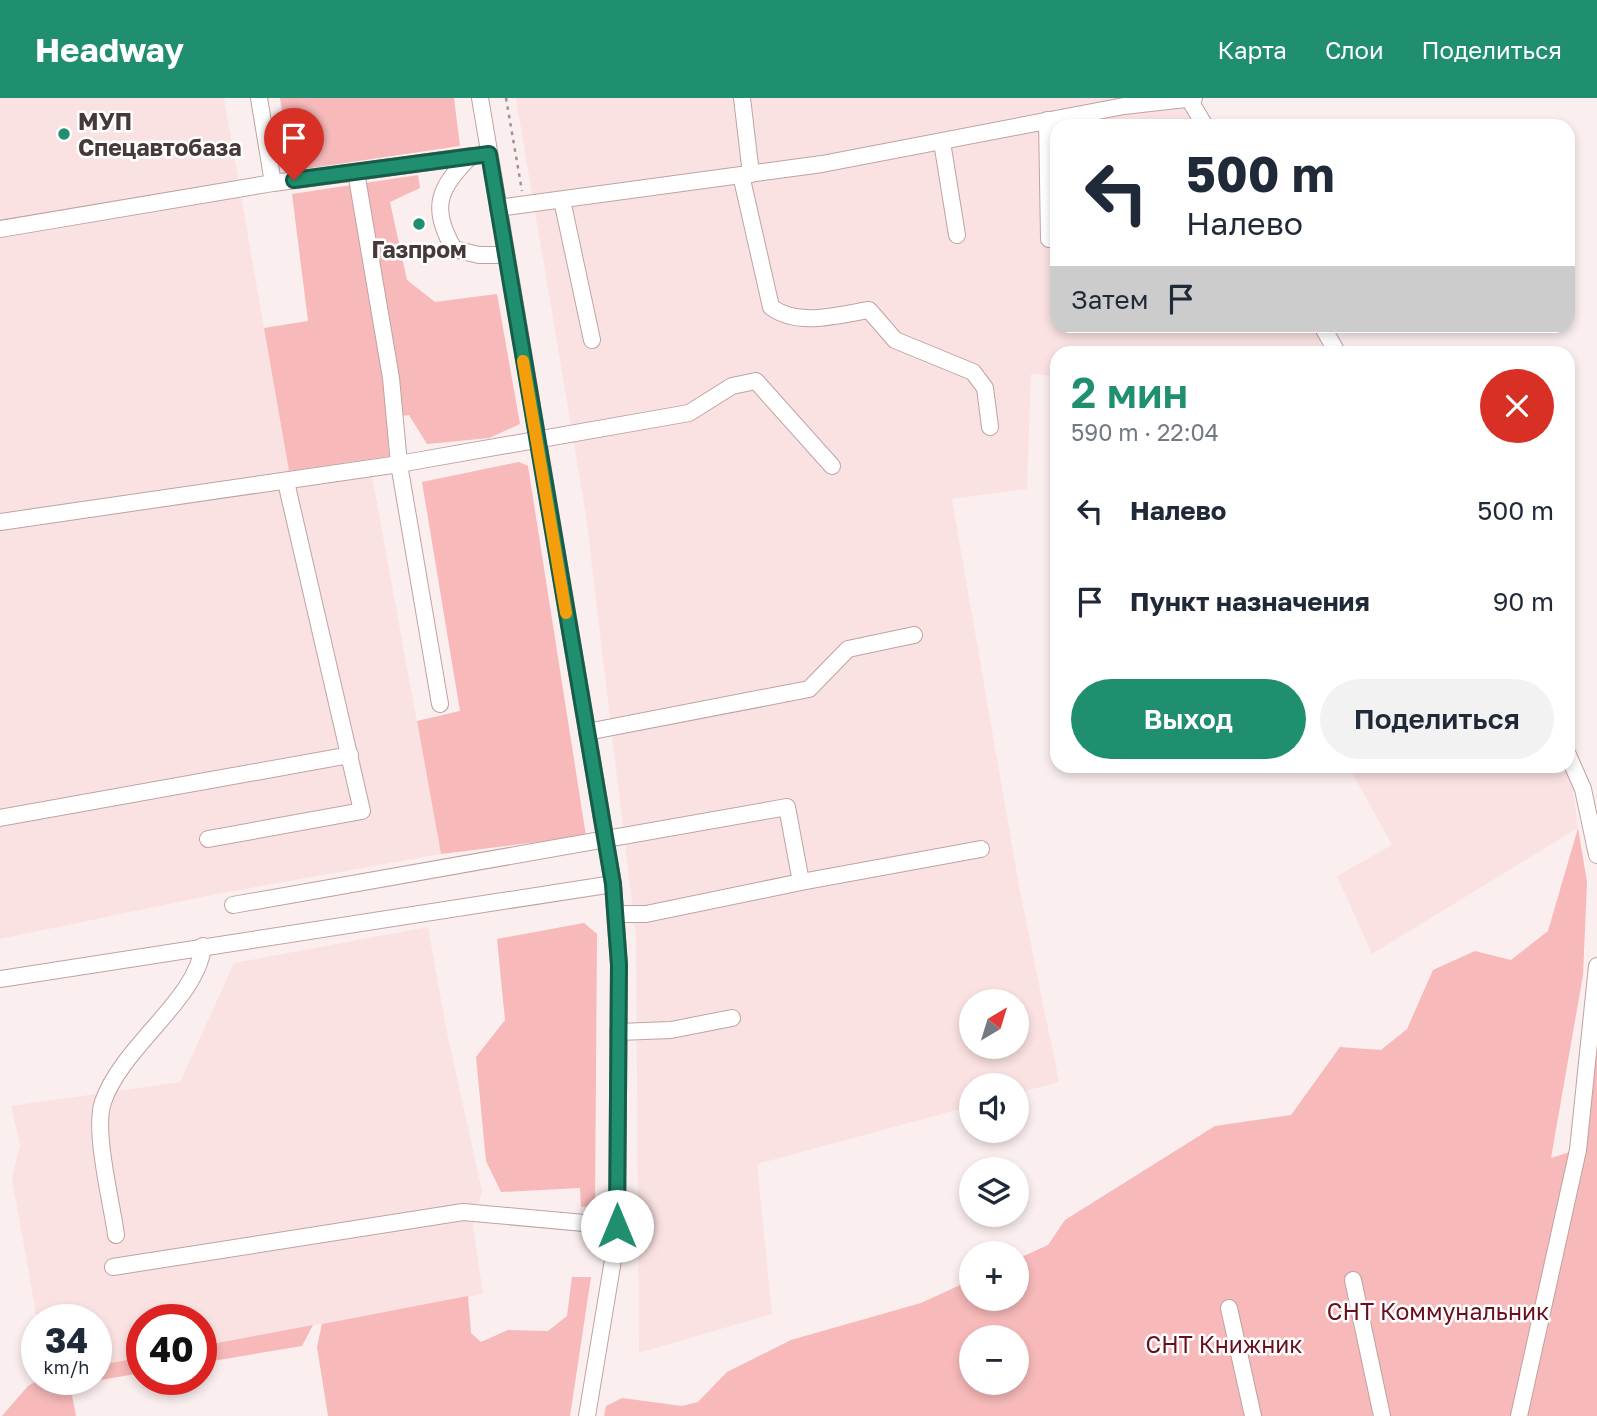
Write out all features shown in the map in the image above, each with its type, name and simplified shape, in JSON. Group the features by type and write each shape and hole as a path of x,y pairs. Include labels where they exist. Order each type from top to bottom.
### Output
{"street":[{"path":"259,98 273,183"},
{"path":"480,98 613,884 618,1032 617,1226 587,1416"},
{"path":"742,98 746,175 771,307 783,317 811,318 869,310 895,340 973,372 985,388 990,427"},
{"path":"498,208 746,175 942,142 1047,120 1084,106 1192,98 1202,119"},
{"path":"1047,120 1049,239"},
{"path":"942,142 957,235"},
{"path":"0,229 273,183 489,154"},
{"path":"471,156 449,178 438,205 443,229 454,249 479,255 505,255"},
{"path":"356,172 391,378 399,464 440,704"},
{"path":"562,200 592,340"},
{"path":"0,522 286,482 689,413 732,386 756,381 832,466"},
{"path":"208,839 362,811 286,482"},
{"path":"587,732 809,689 848,649 914,635"},
{"path":"0,818 350,755"},
{"path":"1575,771 1583,789 1597,855"},
{"path":"233,905 787,807 802,882"},
{"path":"615,914 646,914 981,849"},
{"path":"0,979 613,884"},
{"path":"116,1235 100,1123 102,1103 139,1042 193,978 201,964 203,946"},
{"path":"1520,1416 1578,1150 1597,966"},
{"path":"618,1032 671,1030 732,1018"},
{"path":"113,1267 463,1212 617,1226"},
{"path":"1353,1280 1382,1416"},
{"path":"1229,1308 1253,1416"}],"path":[{"path":"506,98 524,205"}],"shaded area":[{"path":"0,98 224,98 289,471 369,459 441,854 222,893 0,939"},
{"path":"516,98 1195,98 1207,119 1050,119 1050,333 1336,333 1345,346 1050,346 1050,375 1031,374 1027,489 952,499 1019,886 1059,1082 1029,1090 1029,1073 959,1073 959,1109 757,1164 772,1314 639,1353 636,937 586,516"},
{"path":"1352,773 1571,773 1578,828 1372,954 1337,876 1392,845"},
{"path":"428,927 447,1033 482,1191 473,1226 483,1294 217,1343 217,1304 126,1304 126,1360 112,1363 112,1304 34,1304 12,1179 20,1145 11,1106 180,1082 234,963"}],"green space":[{"path":"280,98 454,98 460,146 291,171"},
{"path":"418,175 420,188 390,202 407,280 435,302 497,294 520,424 489,438 427,444 409,415 387,418 389,456 289,471 264,328 308,321 292,194"},
{"path":"519,462 528,466 586,836 441,854 417,721 460,711 422,482"},
{"path":"1578,828 1587,882 1583,975 1551,1158 1579,1149 1597,1053 1597,1416 604,1416 606,1406 622,1398 682,1406 698,1402 727,1372 791,1340 921,1303 959,1286 959,1311 1029,1311 1029,1254 1048,1245 1065,1220 1215,1126 1291,1115 1340,1047 1381,1050 1407,1029 1433,970 1475,951 1511,960 1548,931"},
{"path":"584,923 597,934 595,1206 581,1207 580,1188 501,1192 486,1161 476,1057 505,1020 497,939"},
{"path":"572,1277 591,1277 570,1416 328,1416 317,1347 322,1324 468,1296 471,1333 481,1342 508,1330 548,1331 567,1316"},
{"path":"313,1325 302,1346 217,1360 217,1343"},
{"path":"126,1360 126,1376 112,1378 112,1363"},
{"path":"21,1394 72,1395 76,1416 2,1416"}],"slow traffic":[{"path":"523,361 566,613"}],"place":[{"name":"МУП Спецавтобаза","path":"64,134"},
{"name":"Газпром","path":"419,224"}],"route":[{"path":"294,180 489,154 613,884 619,965 617,1226"}],"park label":[{"name":"СНТ Коммунальник","path":"1438,1311"},
{"name":"СНТ Книжник","path":"1224,1344"}]}
